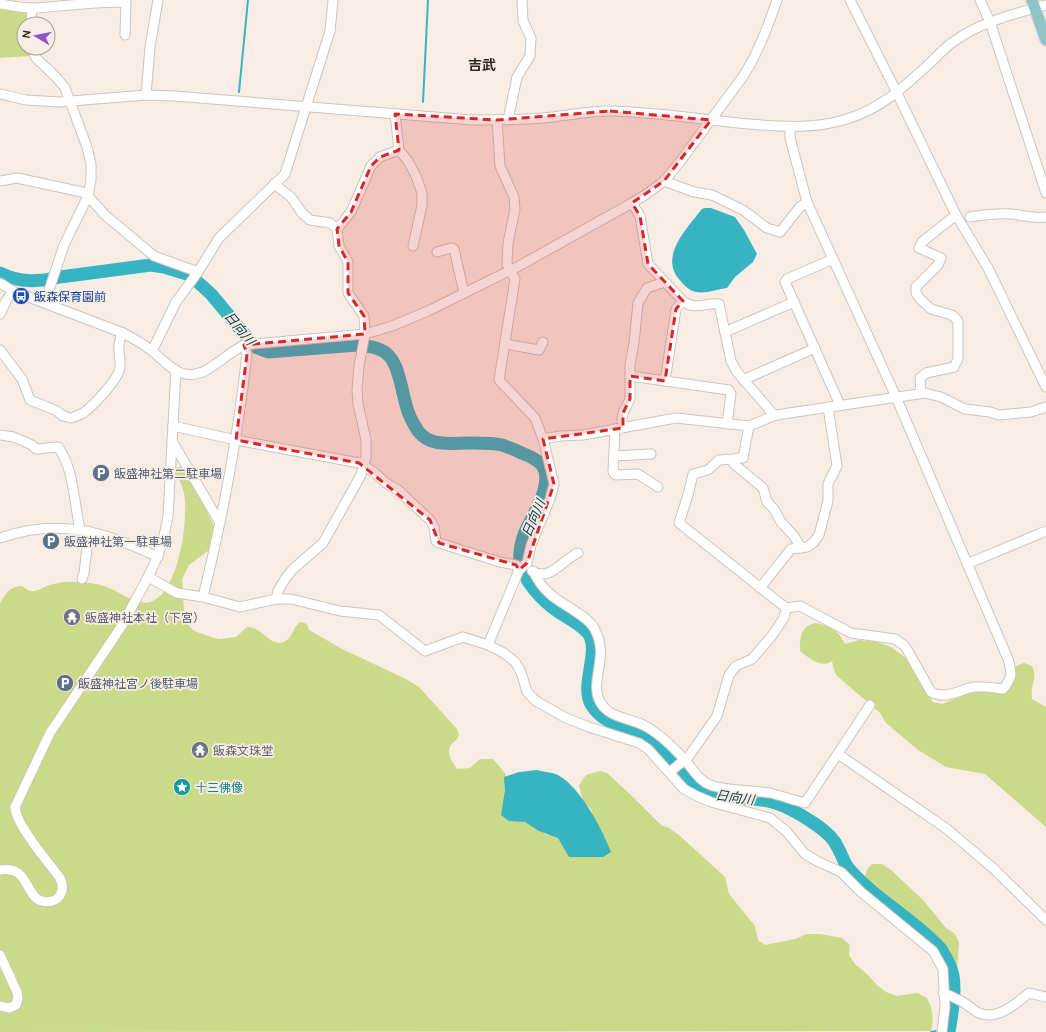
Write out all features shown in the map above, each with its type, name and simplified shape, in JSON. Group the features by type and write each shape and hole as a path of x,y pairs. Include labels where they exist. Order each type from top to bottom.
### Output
{"main road":[{"path":"1033,4 1046,40"}],"street":[{"path":"146,95 150,47 158,0"},
{"path":"152,351 176,302 220,238 285,174 330,31 333,0"},
{"path":"508,120 517,77 530,56 531,38 523,21 522,0"},
{"path":"0,283 13,291 45,302 134,339 182,374 192,375 205,371 235,350 246,345 365,337 428,311 511,271 632,203 664,181 711,120 754,59 766,32 777,0"},
{"path":"850,0 956,215 988,268 1046,387"},
{"path":"980,0 990,22 1046,193"},
{"path":"0,4 32,8 122,1 126,3 125,35"},
{"path":"0,94 26,100 71,102 146,95 307,106 395,114 497,120 542,118 610,111 790,127 828,124 848,119 868,111 897,93 952,42 971,31 1033,4 1046,4"},
{"path":"31,16 32,8"},
{"path":"35,56 65,88 87,147 91,164 92,180 88,196 64,245 45,302"},
{"path":"395,114 399,150 408,161 416,176 422,193 422,205 413,246"},
{"path":"488,645 519,570 527,563 531,545 550,499 554,484 543,439 535,418 499,380 515,278 507,264 508,244 515,209 514,197 500,166 497,120"},
{"path":"749,426 743,458 719,460 708,470 693,474 679,523 786,608 800,606 851,633 895,639 905,646 931,692 937,695 948,696 975,687 1003,689 1011,677 1008,659 896,397 807,202 790,138 790,127"},
{"path":"337,230 350,212 371,166 380,156 399,150"},
{"path":"0,181 17,178 82,192 88,196 105,215 154,256 198,272"},
{"path":"664,181 694,192 712,195 743,210 767,228 780,232 800,207 807,202"},
{"path":"274,184 291,197 302,213 310,220 330,223 337,230 339,246 348,262 348,293 364,316 365,337 359,366 357,390 358,404 366,440 366,456 361,475 323,543 293,569 278,591 276,600"},
{"path":"632,203 640,216 648,264 688,305 719,304 730,360 744,380 774,415"},
{"path":"970,217 996,214 1011,214 1040,218 1046,217"},
{"path":"921,393 920,378 926,373 954,366 958,359 958,321 952,315 931,309 916,293 916,287 938,265 941,258 920,248 922,242 956,215"},
{"path":"438,252 450,248 454,249 464,293"},
{"path":"833,258 787,279 786,282 840,405"},
{"path":"658,487 638,474 616,475 613,472 614,456 619,429 623,413 630,399 630,366 638,303 647,288 665,282"},
{"path":"0,314 13,291"},
{"path":"665,381 676,309 683,301"},
{"path":"725,332 794,302"},
{"path":"0,350 22,379 30,400 57,411 63,416 71,418 83,413 114,381 120,368 118,341 122,333"},
{"path":"504,344 539,350 544,342"},
{"path":"203,597 220,522 236,440 247,354 246,345"},
{"path":"744,380 815,348"},
{"path":"0,870 9,869 17,872 22,876 32,894 38,899 48,902 55,900 61,895 63,887 60,878 23,828 15,812 15,807 50,733 121,628 158,557 165,538 168,516 176,370"},
{"path":"630,376 729,390 731,394 726,424"},
{"path":"543,439 560,436 583,435 676,418 749,426 774,415 921,393 941,397 966,410 990,412 999,415 1031,412 1046,406"},
{"path":"760,588 791,549 807,547 814,542 819,535 828,501 828,484 837,466 828,407"},
{"path":"172,426 236,440 359,463 398,490 430,520 434,527 436,541 516,566 519,570"},
{"path":"0,435 14,437 32,445 36,449 58,447 61,452 68,467 84,530 84,573 82,579"},
{"path":"171,441 220,522"},
{"path":"614,456 651,454"},
{"path":"738,458 734,464 763,488 767,502 781,522 794,536 801,548"},
{"path":"0,538 30,529 46,528 84,530 114,538 158,557"},
{"path":"968,564 1046,531"},
{"path":"533,571 542,575 549,573 571,556 578,553"},
{"path":"527,563 538,581 548,593 594,627 600,639 601,652 597,687 599,699 607,711 621,718 644,725 666,741 697,776 712,786 770,793 805,803 870,706"},
{"path":"148,577 177,593 203,597 240,607 276,600 291,599 340,611 379,615 425,651 463,637 504,652 515,662 521,672 527,692 536,701 572,720 639,743 648,749 684,789 697,796 711,802 770,818 787,832 805,854 841,872 861,892 933,951 943,969 945,1007 942,1032"},
{"path":"670,772 684,760 717,716 729,675 736,666 752,659 771,637 784,618 786,608"},
{"path":"838,754 947,829 994,869 1046,920"},
{"path":"0,955 17,992 18,998 16,1005 9,1008 0,1006"},
{"path":"944,993 961,1001 980,1013 988,1014 1004,1011 1029,993 1046,997"}],"highlighted area":[{"path":"610,111 711,120 664,181 632,203 640,216 648,264 683,301 676,309 665,381 630,376 630,399 623,413 623,428 543,439 554,484 527,563 519,570 516,565 439,543 430,520 359,463 236,440 247,354 244,345 365,334 364,316 348,293 348,262 339,246 337,229 351,212 371,166 380,157 399,150 395,114 497,120"}],"green space":[{"path":"0,9 25,10 29,14 29,16 16,16 16,56 30,56 0,58"},
{"path":"184,466 215,528 212,548 189,565 182,579 185,621 194,631 221,639 236,637 247,627 250,627 278,643 289,639 295,627 300,622 307,624 309,630 342,649 406,679 419,687 457,729 459,735 451,745 449,754 457,769 470,768 480,759 493,759 504,772 528,820 542,829 545,834 550,835 595,826 591,809 583,801 579,785 586,775 600,771 607,773 661,825 669,828 679,835 725,877 729,894 755,926 758,940 765,945 795,939 807,934 820,934 842,938 850,945 849,955 855,964 886,992 897,996 917,993 927,998 931,1006 932,1014 931,1031 0,1032 0,603 11,589 22,586 27,590 35,591 60,582 89,583 104,586 133,600 144,603 150,602 160,596 168,585 180,554 185,519 185,504 181,483 173,468"},
{"path":"815,623 825,625 833,629 845,644 859,640 877,642 891,647 906,658 933,702 942,704 977,690 997,693 1016,666 1024,663 1032,666 1034,676 1032,699 1046,707 1046,827 985,774 946,767 918,750 886,723 880,713 836,675 832,661 824,664 815,662 800,651 802,633 806,627"},
{"path":"872,864 882,864 891,870 923,900 946,928 954,933 959,942 957,968 940,946 880,896 865,876 868,868"}],"water":[{"path":"711,208 735,217 757,254 753,262 735,277 727,288 708,292 696,292 686,287 682,283 674,270 672,261 674,251 683,233 702,209"},
{"path":"537,770 558,775 575,789 590,810 611,852 603,857 569,857 558,838 539,831 525,822 509,821 501,815 505,790 504,777 519,772"}],"waterway":[{"path":"239,92 248,0"},
{"path":"423,102 428,0"},
{"name":"日向川","path":"0,273 15,279 37,281 151,265 164,267 190,275 211,294 255,347 268,352 357,345 369,346 381,350 388,354 397,369 406,406 413,423 424,437 444,443 484,443 502,445 528,456 541,464 545,471 546,480 537,508 525,532 521,546 520,560 525,576 541,597 588,633 591,640 592,649 588,687 588,696 591,704 603,717 640,734 656,745 685,776 700,789 715,795 756,799 776,803 803,816 828,834 836,844 847,867 871,890 919,928 941,949 949,964 954,981 954,998 949,1032"},
{"path":"931,1032 936,1031"}],"place":[{"name":"飯森保育園前","path":"21,296"},
{"name":"飯盛神社第二駐車場","path":"101,473"},
{"name":"飯盛神社第一駐車場","path":"51,541"},
{"name":"飯盛神社本社（下宮）","path":"72,617"},
{"name":"飯盛神社宮ノ後駐車場","path":"65,683"},
{"name":"飯森文珠堂","path":"200,750"},
{"name":"十三佛像","path":"182,787"}],"district":[{"name":"吉武","path":"482,65"}]}
